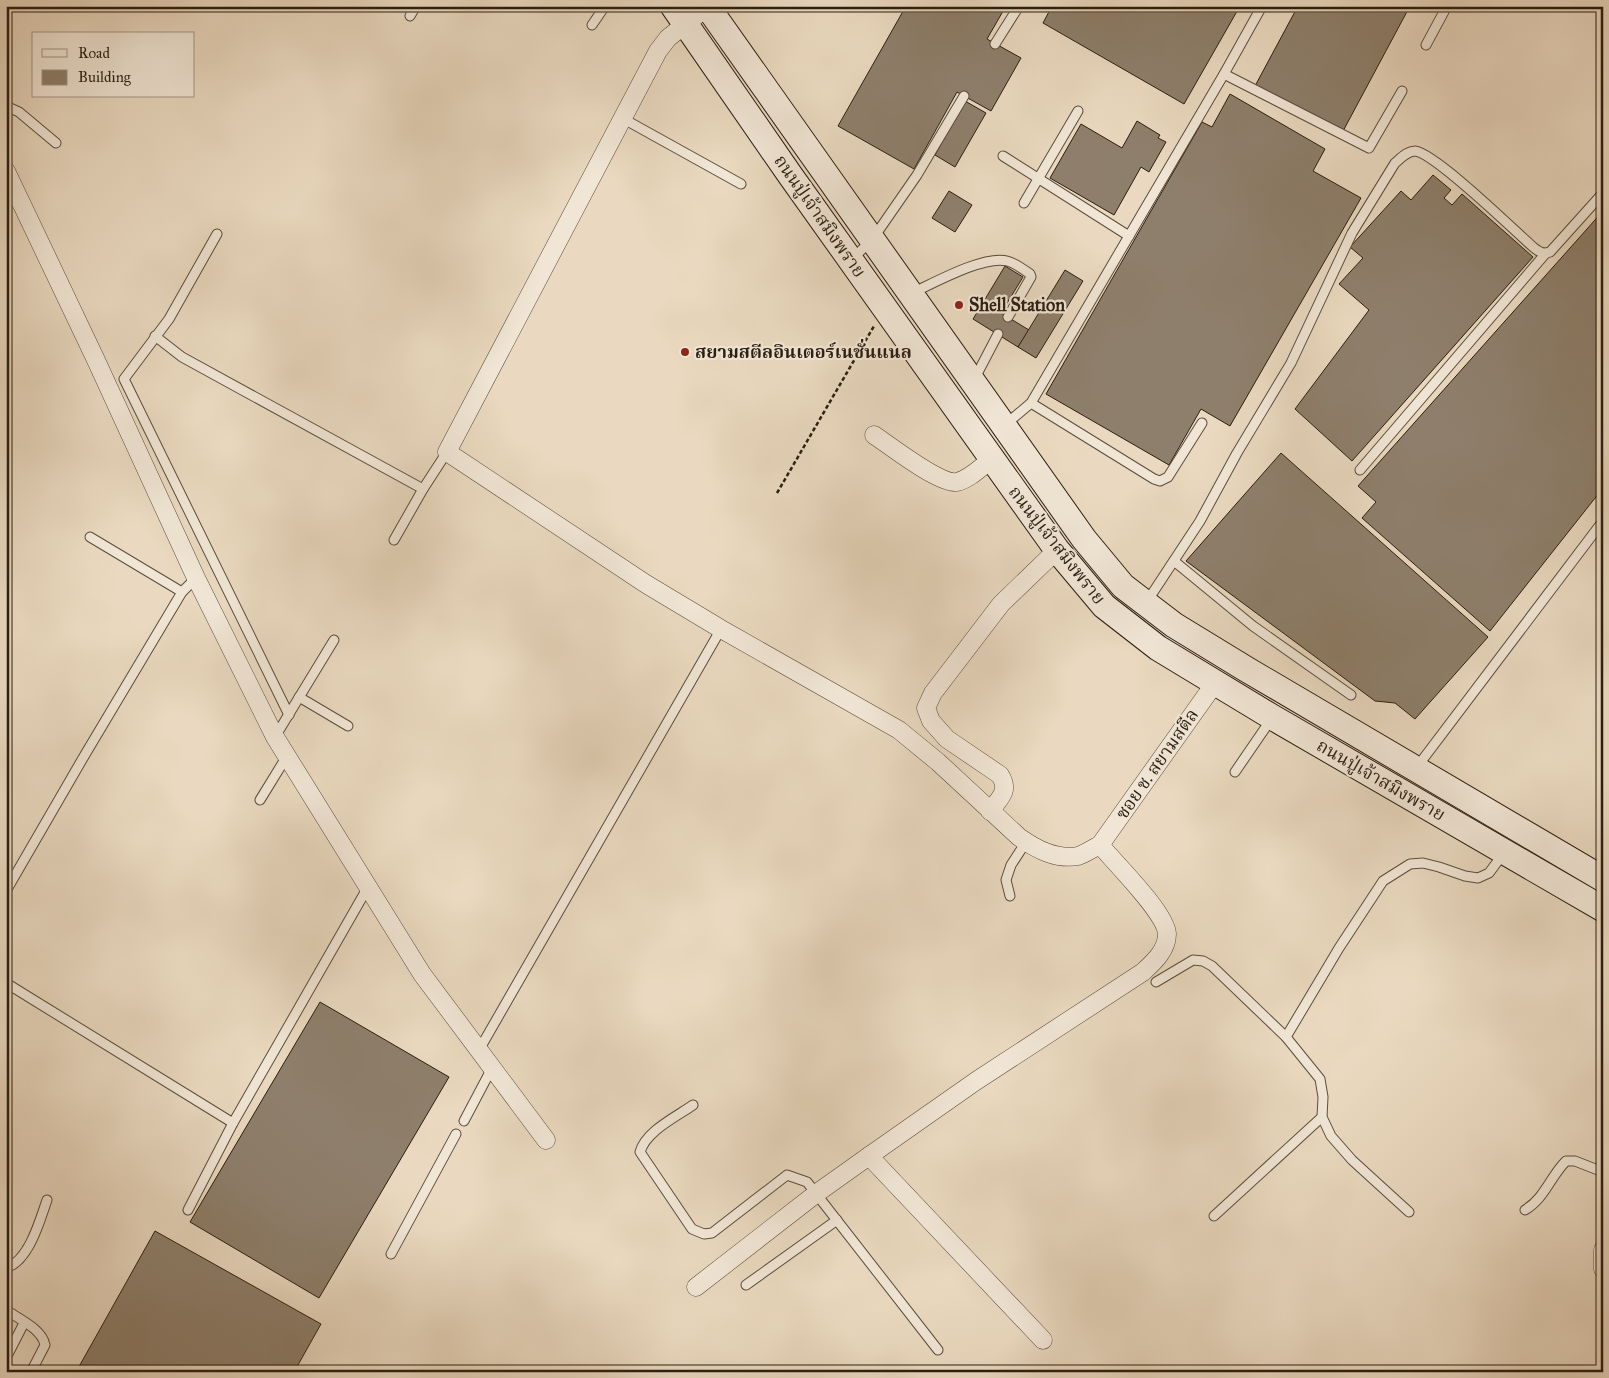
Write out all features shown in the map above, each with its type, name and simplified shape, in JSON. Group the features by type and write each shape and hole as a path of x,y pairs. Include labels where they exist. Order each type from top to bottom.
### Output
{"main road":[{"name":"ถนนปู่เจ้าสมิงพราย","path":"707,6 1084,539 1124,586 1174,625 1603,879"},
{"name":"ถนนปู่เจ้าสมิงพราย","path":"679,15 1057,550 1104,606 1158,648 1215,683 1603,909"}],"street":[{"path":"696,1287 816,1194 869,1156 976,1081 1143,972 1158,959 1165,944 1167,934 1163,922 1146,898 1100,845 1079,856 1055,856 1033,848 938,762 899,730 646,584 447,452 622,118 658,52 668,38 679,15 707,6"},
{"path":"8,180 95,358 196,578 275,737 422,974 546,1140"},
{"path":"874,435 922,468 945,480 956,482 968,477 992,458"},
{"path":"990,810 1004,792 1005,783 1000,775 947,739 931,721 926,708 933,693 1001,604 1057,550"},
{"name":"ซอย ช. สยามสตีล","path":"1100,845 1215,683"},
{"path":"869,1156 1043,1340"},
{"path":"1603,1250 1603,1269"}],"lane":[{"path":"410,16 416,6"},
{"path":"592,26 605,6"},
{"path":"995,44 1019,6"},
{"path":"1003,425 1031,403 1262,6"},
{"path":"1426,46 1447,6"},
{"path":"1224,74 1369,148 1402,91"},
{"path":"851,260 872,240 917,175 964,96"},
{"path":"6,106 19,112 56,143"},
{"path":"1024,203 1078,111"},
{"path":"622,118 741,184"},
{"path":"1146,603 1200,521 1237,453 1292,363 1352,233 1396,163 1404,155 1414,151 1425,155 1453,175 1532,247 1546,253"},
{"path":"1003,156 1129,236"},
{"path":"1360,470 1546,253 1550,252 1603,192"},
{"path":"217,234 169,319 124,379 288,715"},
{"path":"910,294 970,267 994,260 1009,261 1030,274 1031,277 1008,317"},
{"path":"973,382 998,334"},
{"path":"156,336 182,357 423,488"},
{"path":"1031,403 1113,455 1160,481 1168,477 1202,423"},
{"path":"394,540 423,488 447,452"},
{"path":"1415,769 1603,522"},
{"path":"90,537 182,592"},
{"path":"1174,561 1253,626 1351,696"},
{"path":"6,891 182,592 196,578"},
{"path":"479,1050 721,629"},
{"path":"275,737 334,640"},
{"path":"299,697 348,726"},
{"path":"1236,772 1272,717"},
{"path":"260,800 287,756"},
{"path":"1010,896 1006,880 1011,865 1026,842"},
{"path":"1286,1037 1339,948 1383,881 1410,864 1423,863 1478,878 1489,873 1504,851"},
{"path":"188,1210 233,1123 368,887"},
{"path":"1156,982 1193,960 1203,961 1212,966 1286,1037 1320,1079 1323,1097 1322,1117 1331,1136 1352,1160 1409,1212"},
{"path":"6,983 233,1123"},
{"path":"464,1121 492,1068"},
{"path":"693,1105 650,1135 643,1143 640,1152 692,1229 704,1234 712,1233 787,1175 807,1182 938,1350"},
{"path":"1214,1216 1322,1117"},
{"path":"391,1254 456,1134"},
{"path":"1525,1210 1534,1204 1546,1191 1556,1171 1566,1161 1575,1161 1603,1172"},
{"path":"6,1268 11,1267 28,1250 47,1200"},
{"path":"746,1285 837,1220"},
{"path":"6,1310 44,1339 45,1345 31,1372"},
{"path":"6,1358 24,1323"}],"path":[{"path":"777,492 885,307"}],"building":[{"path":"906,6 1006,6 987,39 1021,58 991,111 957,92 914,169 838,126"},
{"path":"1052,6 1240,6 1184,104 1043,23"},
{"path":"1298,6 1410,6 1342,133 1255,86"},
{"path":"1230,94 1325,149 1313,171 1361,198 1230,426 1201,409 1169,465 1046,394 1202,122 1212,127"},
{"path":"965,101 986,113 955,167 935,155"},
{"path":"1137,121 1160,135 1158,138 1166,142 1149,172 1141,167 1114,215 1050,178 1081,124 1122,148"},
{"path":"1433,175 1451,190 1444,198 1452,205 1462,194 1533,257 1352,461 1295,409 1369,310 1339,284 1363,258 1350,247 1401,191 1411,200"},
{"path":"949,191 972,205 955,232 932,218"},
{"path":"1603,211 1603,488 1490,631 1362,518 1376,502 1358,486"},
{"path":"1005,266 1023,277 1001,313 1029,330 1018,347 973,319"},
{"path":"1065,270 1083,281 1036,358 1018,347"},
{"path":"1281,453 1488,637 1415,719 1395,703 1375,701 1186,561"},
{"path":"320,1002 449,1077 319,1298 190,1222"},
{"path":"155,1231 321,1324 294,1372 76,1372"}],"place":[{"name":"Shell Station","path":"959,305"},
{"name":"สยามสตีลอินเตอร์เนชั่นแนล","path":"685,352"}]}
